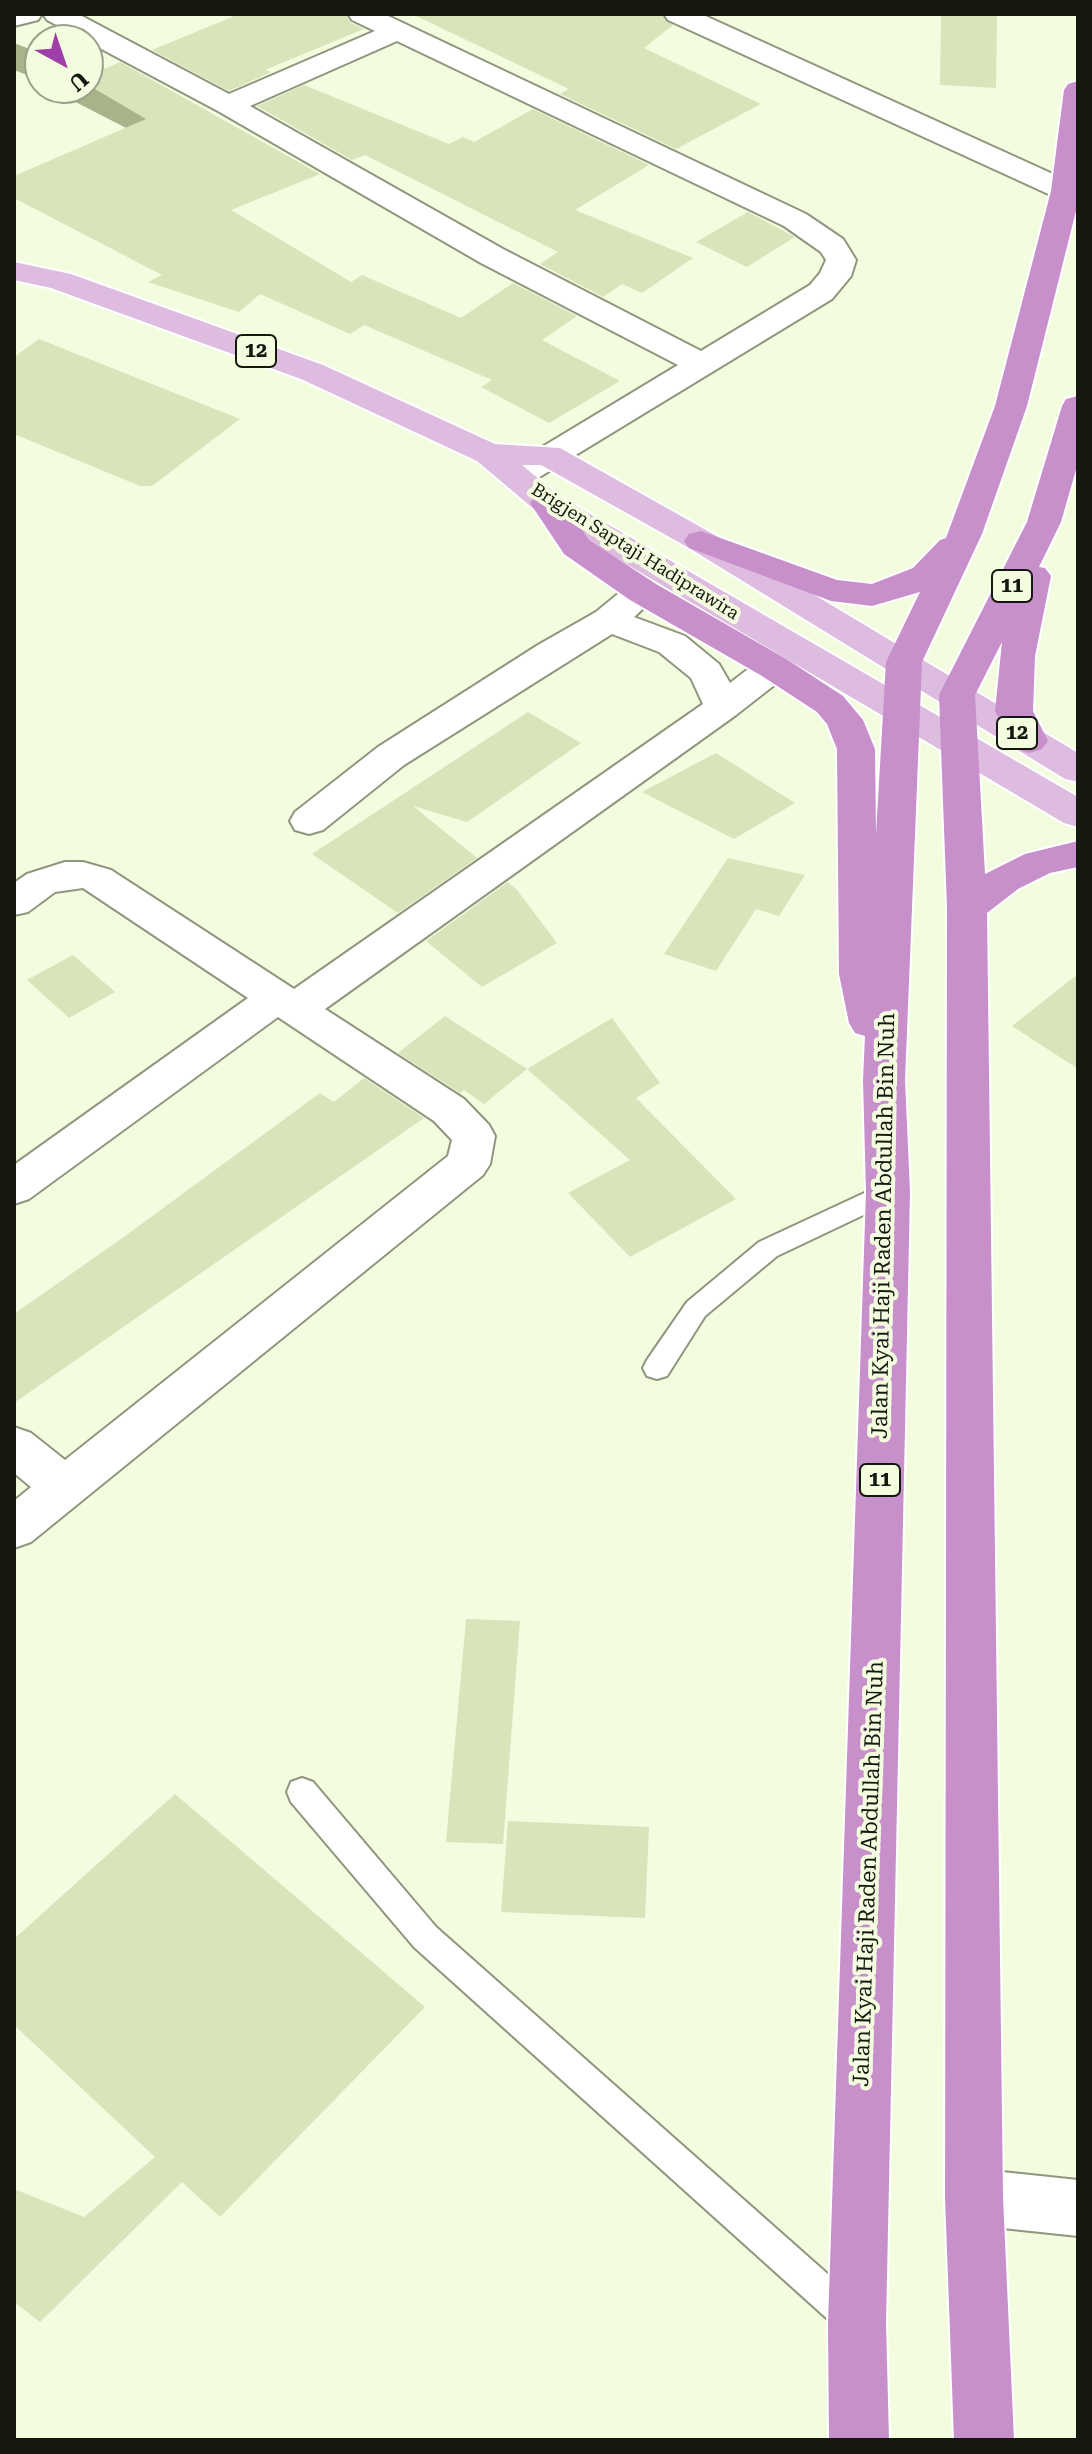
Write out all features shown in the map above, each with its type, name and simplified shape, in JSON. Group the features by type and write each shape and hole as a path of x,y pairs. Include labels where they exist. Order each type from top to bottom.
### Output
{"highway":[{"name":"Jalan Kyai Haji Raden Abdullah Bin Nuh","path":"859,2440 857,2323 888,1192 884,1080 904,662 965,534 1011,406 1066,191 1078,90"},
{"name":"11","path":"957,695 1044,522 1075,417"},
{"path":"547,503 576,547 643,592 786,659 844,720 856,749 859,974 884,1080"},
{"path":"1029,741 1014,711 1017,656 1044,522"},
{"name":"12","path":"701,541 831,590 872,595 899,588 925,576 965,534"},
{"path":"957,695 967,908 974,2197 984,2440"},
{"path":"967,908 1004,880 1039,863 1078,854"}],"main road":[{"name":"12","path":"14,271 60,281 312,372 489,454"},
{"name":"Brigjen Saptaji Hadiprawira","path":"489,454 548,455 701,541 904,662"},
{"name":"Brigjen Saptaji Hadiprawira","path":"489,454 547,503 786,659 902,711"},
{"name":"12","path":"904,662 1078,770"},
{"name":"12","path":"902,711 1078,814"}],"street":[{"path":"14,18 28,14"},
{"path":"57,14 228,105 492,256 701,364"},
{"path":"362,14 795,220 832,246 841,260 835,276 821,292 516,477"},
{"path":"678,14 1066,191"},
{"path":"228,105 395,32"},
{"path":"309,821 391,756 551,653 609,620 643,592"},
{"path":"609,620 672,644 706,672 723,707"},
{"path":"14,1188 723,707 786,659"},
{"path":"14,902 41,883 65,875 97,879 449,1110 474,1136 468,1164 14,1528"},
{"path":"14,1446 64,1487"},
{"path":"974,2197 1078,2208"}],"lane":[{"path":"657,1368 696,1309 768,1249 888,1192"},
{"path":"302,1792 425,1937 857,2323"}],"building":[{"path":"239,14 345,14 351,23 364,29 265,70 271,72 229,91 152,50"},
{"path":"412,14 661,14 673,25 644,48 761,104 676,149 560,94 569,89"},
{"path":"941,14 997,14 996,88 940,85"},
{"path":"120,62 320,174 231,210 351,282 362,275 461,318 513,283 577,316 542,340 620,381 549,423 481,387 492,380 364,325 350,334 260,294 239,312 148,282 162,275 14,198 14,176 146,119 104,94 104,69"},
{"path":"304,85 449,144 463,137 474,142 533,109 649,165 575,210 693,258 642,293 622,284 603,297 540,264 558,252 365,155 352,160 257,106"},
{"path":"748,212 795,237 747,267 696,242"},
{"path":"39,339 240,419 152,486 140,486 14,434 14,357"},
{"path":"528,712 581,743 467,822 413,806 477,858 398,913 312,854"},
{"path":"716,753 795,803 734,839 642,792"},
{"path":"728,858 805,875 779,916 756,909 716,971 664,954"},
{"path":"508,882 557,943 482,987 426,941"},
{"path":"73,955 115,992 69,1018 27,980"},
{"path":"1078,974 1078,1069 1012,1026"},
{"path":"445,1016 527,1069 484,1104 464,1090 460,1093 398,1053"},
{"path":"612,1018 660,1083 636,1098 736,1199 630,1257 568,1193 630,1160 527,1069"},
{"path":"364,1078 424,1118 14,1403 14,1314 320,1093 334,1102"},
{"path":"466,1619 520,1621 503,1844 446,1842"},
{"path":"175,1794 425,2007 220,2217 182,2182 40,2322 14,2302 14,2189 84,2217 155,2157 14,2025 14,1939"},
{"path":"508,1821 649,1827 645,1918 501,1912"}],"waterway":[{"path":"14,55 24,60"},
{"path":"104,101 144,122"}]}
